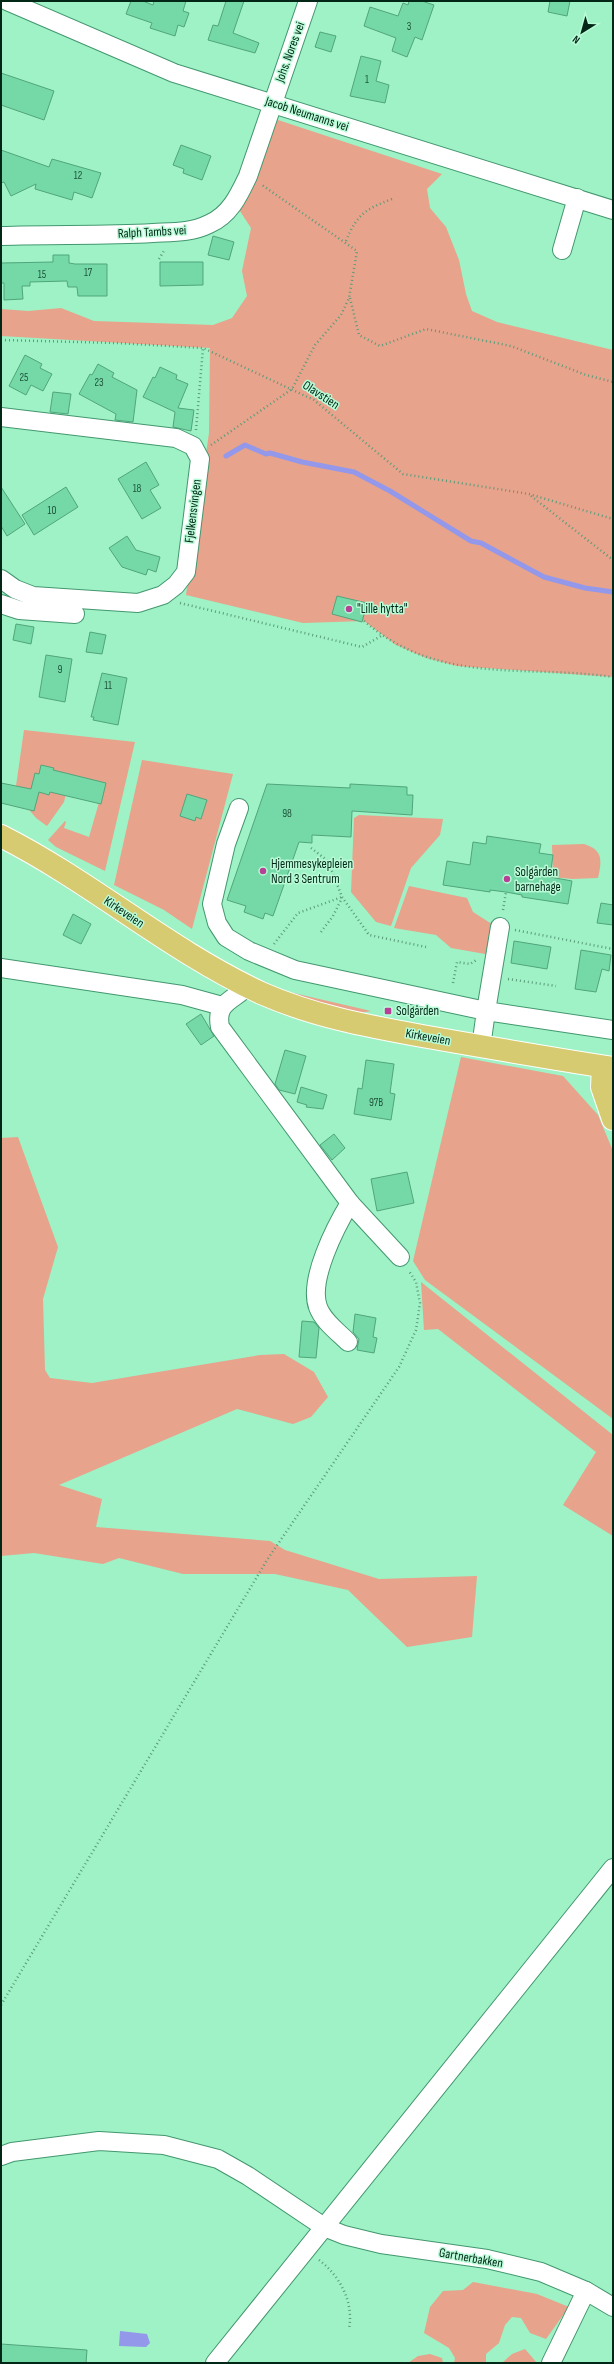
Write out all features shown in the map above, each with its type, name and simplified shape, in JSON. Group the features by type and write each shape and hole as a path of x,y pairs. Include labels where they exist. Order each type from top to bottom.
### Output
{"main road":[{"name":"Kirkeveien","path":"1,836 65,873 173,945 248,986 292,1005 336,1020 481,1047 608,1067"},
{"path":"608,1067 602,1087 613,1119"}],"street":[{"name":"Jacob Neumanns vei","path":"6,1 174,73 428,154 613,210"},
{"name":"Johs. Nores vei","path":"272,103 308,1"},
{"name":"Ralph Tambs vei","path":"1,236 130,234 190,231 210,224 224,215 237,199 248,176 272,103"},
{"path":"562,250 576,198"},
{"path":"1,417 176,438 197,452"},
{"name":"Fjelkensvingen","path":"1,579 15,589 33,596 138,603 163,595 176,585 186,572 197,452"},
{"path":"1,604 19,610 75,614"},
{"path":"239,808 226,844 212,904 217,923 226,937 249,951 294,970 486,1011 613,1030"},
{"path":"481,1047 500,927"},
{"path":"1,968 182,995 222,1006"},
{"path":"248,986 237,996 222,1006 217,1015 220,1027 350,1203 400,1257"},
{"path":"348,1342 324,1318 316,1300 318,1281 327,1247 350,1203"},
{"path":"215,2363 613,1868"},
{"name":"Gartnerbakken","path":"1,2156 12,2152 99,2141 164,2145 218,2159 248,2176 324,2227 344,2235 381,2244 487,2259 541,2272 586,2291 613,2307"},
{"path":"551,2363 586,2291"}],"path":[{"path":"203,348 197,452 206,449 292,389 315,345 341,315 350,298 357,251 346,241 248,176"},
{"path":"346,241 354,222 368,208 392,199"},
{"path":"350,298 359,335 380,346 426,329 511,346 586,375 613,382"},
{"name":"Olavstien","path":"1,340 117,343 203,348 314,400 403,474 529,494 613,519"},
{"path":"529,494 613,560"},
{"path":"163,595 183,605 362,647 381,636"},
{"path":"364,621 381,636 426,658 457,666 613,677"},
{"path":"311,848 328,861 342,897 369,935 426,947"},
{"path":"265,958 280,934 298,913 342,897"},
{"path":"321,932 334,916 342,897"},
{"path":"500,927 505,921 511,924 514,930 613,949"},
{"path":"453,983 457,962 470,964 478,959"},
{"path":"492,977 556,986"},
{"path":"1,2005 267,1560 399,1367 416,1330 420,1304 416,1282 400,1257"},
{"path":"305,2250 327,2267 342,2288 350,2308 349,2329"}],"shaded area":[{"path":"278,120 442,174 427,189 430,208 446,227 459,260 466,294 472,311 497,322 613,350 613,677 457,666 426,658 396,645 364,621 303,623 186,595 209,433 210,348 1,336 1,309 28,311 61,308 94,321 213,325 232,318 247,296 242,271 251,228 238,208 267,129"},
{"path":"24,730 135,742 105,871 56,847 48,840 65,821 64,828 89,837 100,799 69,781 64,802 47,826 36,818 15,793"},
{"path":"142,760 233,774 192,929 164,910 114,885"},
{"path":"359,815 443,819 440,835 411,868 391,926 376,922 351,892 354,818"},
{"path":"584,844 595,849 600,856 598,878 572,879 553,877 552,845"},
{"path":"409,886 467,898 473,912 495,926 491,955 451,948 436,935 394,928"},
{"path":"284,991 289,992 371,1011 354,1014"},
{"path":"461,1057 563,1076 598,1115 613,1151 613,1419 425,1280 413,1261"},
{"path":"18,1137 58,1247 43,1299 45,1370 50,1378 92,1383 260,1355 284,1354 314,1372 328,1397 311,1417 293,1424 237,1409 59,1485 102,1499 96,1527 270,1541 285,1550 379,1579 477,1576 472,1637 407,1647 348,1590 275,1574 183,1574 119,1558 103,1564 34,1553 1,1556 1,1138"},
{"path":"421,1282 613,1435 613,1536 563,1505 596,1452 438,1329 424,1330"},
{"path":"473,2282 537,2294 569,2307 546,2339 530,2333 521,2318 512,2317 505,2325 499,2343 486,2354 486,2363 454,2363 455,2358 449,2348 424,2333 430,2307 443,2291 463,2290"},
{"path":"525,2349 537,2363 502,2363 512,2354"},
{"path":"430,2354 442,2358 443,2363 408,2363 418,2356"}],"water":[{"path":"120,2331 147,2334 150,2343 146,2347 119,2346"}],"building":[{"path":"131,1 143,1 153,5 154,1 186,1 183,11 189,13 184,27 178,25 175,36 150,28 152,23 126,14"},
{"path":"226,1 244,1 233,33 259,43 255,53 208,40 213,25 218,26"},
{"path":"409,1 422,1 434,5 422,40 415,37 407,57 392,51 396,38 364,26 370,7 398,16 403,3 408,5"},
{"path":"550,1 570,1 567,16 548,12"},
{"path":"320,32 336,36 331,52 315,47"},
{"path":"361,56 381,61 376,81 389,85 385,103 350,96"},
{"path":"1,73 54,91 44,120 1,105"},
{"path":"181,145 211,156 202,180 183,173 184,169 173,165"},
{"path":"1,150 49,167 52,159 101,173 92,198 74,192 72,200 35,189 36,184 11,196 4,182 1,183"},
{"path":"213,236 234,242 229,260 208,255"},
{"path":"53,255 69,255 69,263 75,264 107,264 107,296 78,296 77,287 68,287 67,281 30,282 30,286 22,286 23,299 4,300 4,283 1,283 1,263 53,262"},
{"path":"160,262 203,262 203,285 160,286"},
{"path":"25,355 42,364 40,368 52,374 43,391 31,385 26,395 9,386"},
{"path":"98,364 114,373 112,377 137,390 133,422 115,420 116,414 79,394 90,374 92,375"},
{"path":"160,367 177,375 176,379 188,384 178,408 194,410 191,431 173,427 175,412 143,397"},
{"path":"53,392 71,394 68,414 50,412"},
{"path":"146,462 159,485 150,490 161,508 142,519 118,479"},
{"path":"1,487 25,524 7,536 1,526"},
{"path":"66,487 78,507 34,535 22,515"},
{"path":"127,536 136,550 160,557 156,572 148,569 146,575 122,567 109,548"},
{"name":"\"Lille hytta\"","path":"337,596 367,603 362,622 332,614"},
{"path":"16,624 34,627 31,644 13,640"},
{"path":"90,632 106,635 102,654 86,652"},
{"path":"46,655 72,659 65,702 39,697"},
{"path":"102,673 127,678 118,725 93,720 94,717 91,717"},
{"path":"41,765 54,768 53,770 106,783 101,804 50,792 49,795 39,792 34,811 1,803 1,783 31,789 35,773 39,774"},
{"name":"Hjemmesykepleien Nord 3 Sentrum","path":"267,784 350,788 350,784 407,787 407,795 413,795 412,815 352,811 351,837 312,835 312,843 299,842 273,916 265,913 263,919 244,912 246,906 227,900"},
{"path":"187,794 207,800 201,819 196,817 195,821 180,816"},
{"path":"487,836 541,844 539,853 553,855 550,877 572,881 568,904 522,897 522,895 506,892 490,890 490,892 443,885 447,861 470,865 473,842 486,844"},
{"path":"601,903 613,905 613,925 597,923"},
{"path":"73,914 91,924 81,944 63,935"},
{"path":"514,941 551,947 547,969 511,963"},
{"path":"581,950 611,955 609,971 602,969 596,992 575,989"},
{"path":"201,1014 214,1036 201,1045 186,1024"},
{"path":"285,1050 306,1056 295,1094 279,1090 275,1084"},
{"path":"366,1060 394,1064 390,1093 395,1094 391,1120 354,1114 358,1088 362,1089"},
{"path":"301,1087 327,1095 323,1109 306,1107 307,1105 297,1102"},
{"path":"334,1134 345,1148 332,1160 320,1145"},
{"path":"407,1172 414,1203 377,1211 371,1179"},
{"path":"355,1314 376,1318 373,1337 377,1338 374,1353 357,1350 359,1339 353,1332"},
{"path":"302,1321 314,1322 319,1328 316,1358 299,1357"},
{"path":"1,2344 87,2350 86,2363 1,2363"}],"waterway":[{"path":"226,456 245,445 266,454 270,453 302,462 354,472 390,491 471,541 481,543 544,577 585,588 613,592"}],"place":[{"name":"\"Lille hytta\"","path":"349,609"},
{"name":"Hjemmesykepleien Nord 3 Sentrum","path":"263,871"},
{"name":"Solgården barnehage","path":"507,879"},
{"name":"Solgården","path":"388,1011"}]}
